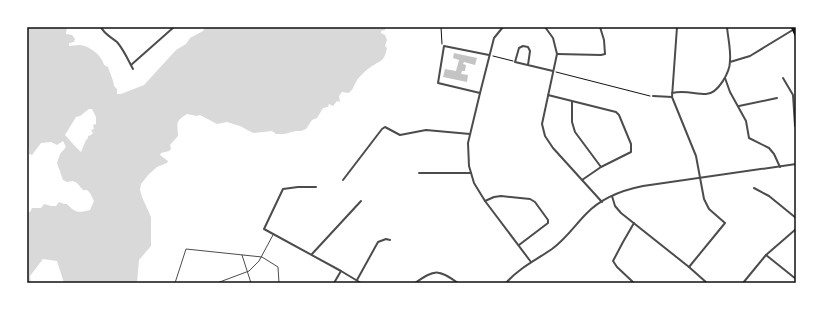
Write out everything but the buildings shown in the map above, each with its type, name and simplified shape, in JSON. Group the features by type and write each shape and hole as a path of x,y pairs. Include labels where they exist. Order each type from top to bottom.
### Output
{"main road":[{"path":"792,28 796,36"}],"street":[{"path":"101,27 102,31 117,42 133,69"},
{"path":"131,65 174,27"},
{"path":"503,27 494,38 470,134 468,151 470,173 485,201 531,262"},
{"path":"557,54 605,54 604,40 600,27"},
{"path":"677,27 672,97 696,156 701,178 701,187 706,203 709,209 725,223 689,267"},
{"path":"672,93 684,91 706,94 714,92 725,78 730,62 727,27"},
{"path":"547,28 554,38 557,54 542,124 545,136 553,148 602,202"},
{"path":"730,62 756,53 792,28 796,28"},
{"path":"480,93 438,83 444,46 489,55"},
{"path":"528,65 530,51 528,47 523,46 519,48 516,62 528,65 553,71"},
{"path":"725,78 730,92 746,121 749,138 769,148 774,154 780,167"},
{"path":"783,78 795,95 795,126"},
{"path":"548,95 616,112 631,144 631,152 601,167 582,180"},
{"path":"653,96 672,97"},
{"path":"739,106 777,98"},
{"path":"572,102 572,122 574,132 601,167"},
{"path":"343,180 385,127 400,135 426,130 470,134"},
{"path":"506,283 513,275 553,248 568,235 587,213 612,196 635,188 796,164"},
{"path":"419,173 470,173"},
{"path":"316,187 283,189 264,229 312,254 361,283"},
{"path":"754,188 768,196 796,218"},
{"path":"485,201 501,196 530,199 535,202 548,220 548,223 519,245"},
{"path":"612,196 614,203 619,210 707,283"},
{"path":"312,254 361,201"},
{"path":"634,223 613,261 617,267 634,283"},
{"path":"743,283 766,255 796,229"},
{"path":"357,280 378,242 386,239 390,240"},
{"path":"766,255 796,279"},
{"path":"334,283 341,271"},
{"path":"415,283 429,273 436,272 443,274 458,283"}],"lane":[{"path":"217,283 247,272 262,257 274,234"},
{"path":"175,283 186,249 262,257 278,267 279,283"},
{"path":"242,254 251,283"}],"path":[{"path":"441,27 441,44 444,46"},
{"path":"489,55 516,62"},
{"path":"553,71 653,96"}],"shaded area":[{"path":"27,27 67,27 66,34 72,35 75,39 74,42 69,43 69,46 83,45 98,54 104,65 108,67 114,86 117,89 117,94 121,94 144,85 176,50 186,44 190,38 203,31 205,27 385,27 385,30 381,31 387,40 385,46 387,48 383,59 362,74 350,92 342,92 339,96 340,102 337,101 333,106 329,104 328,107 323,108 317,118 312,120 306,129 284,134 276,134 272,131 253,133 240,126 227,122 217,124 200,115 197,116 187,114 178,121 178,136 170,145 171,149 161,153 160,155 168,161 167,163 157,167 141,184 140,190 142,197 151,217 151,246 139,260 137,283 64,283 57,261 43,259 30,276 31,283 27,283 27,212 30,212 32,208 41,208 44,204 56,206 59,202 67,204 77,212 83,212 90,210 94,201 90,193 87,190 83,190 77,183 63,180 57,163 60,154 66,147 63,141 57,145 51,142 41,143 32,155 29,154 29,148 27,147","holes":["89,109 92,109 96,117 96,124 93,125 94,129 91,130 93,133 88,136 81,152 65,135 76,117 80,116"]}]}
